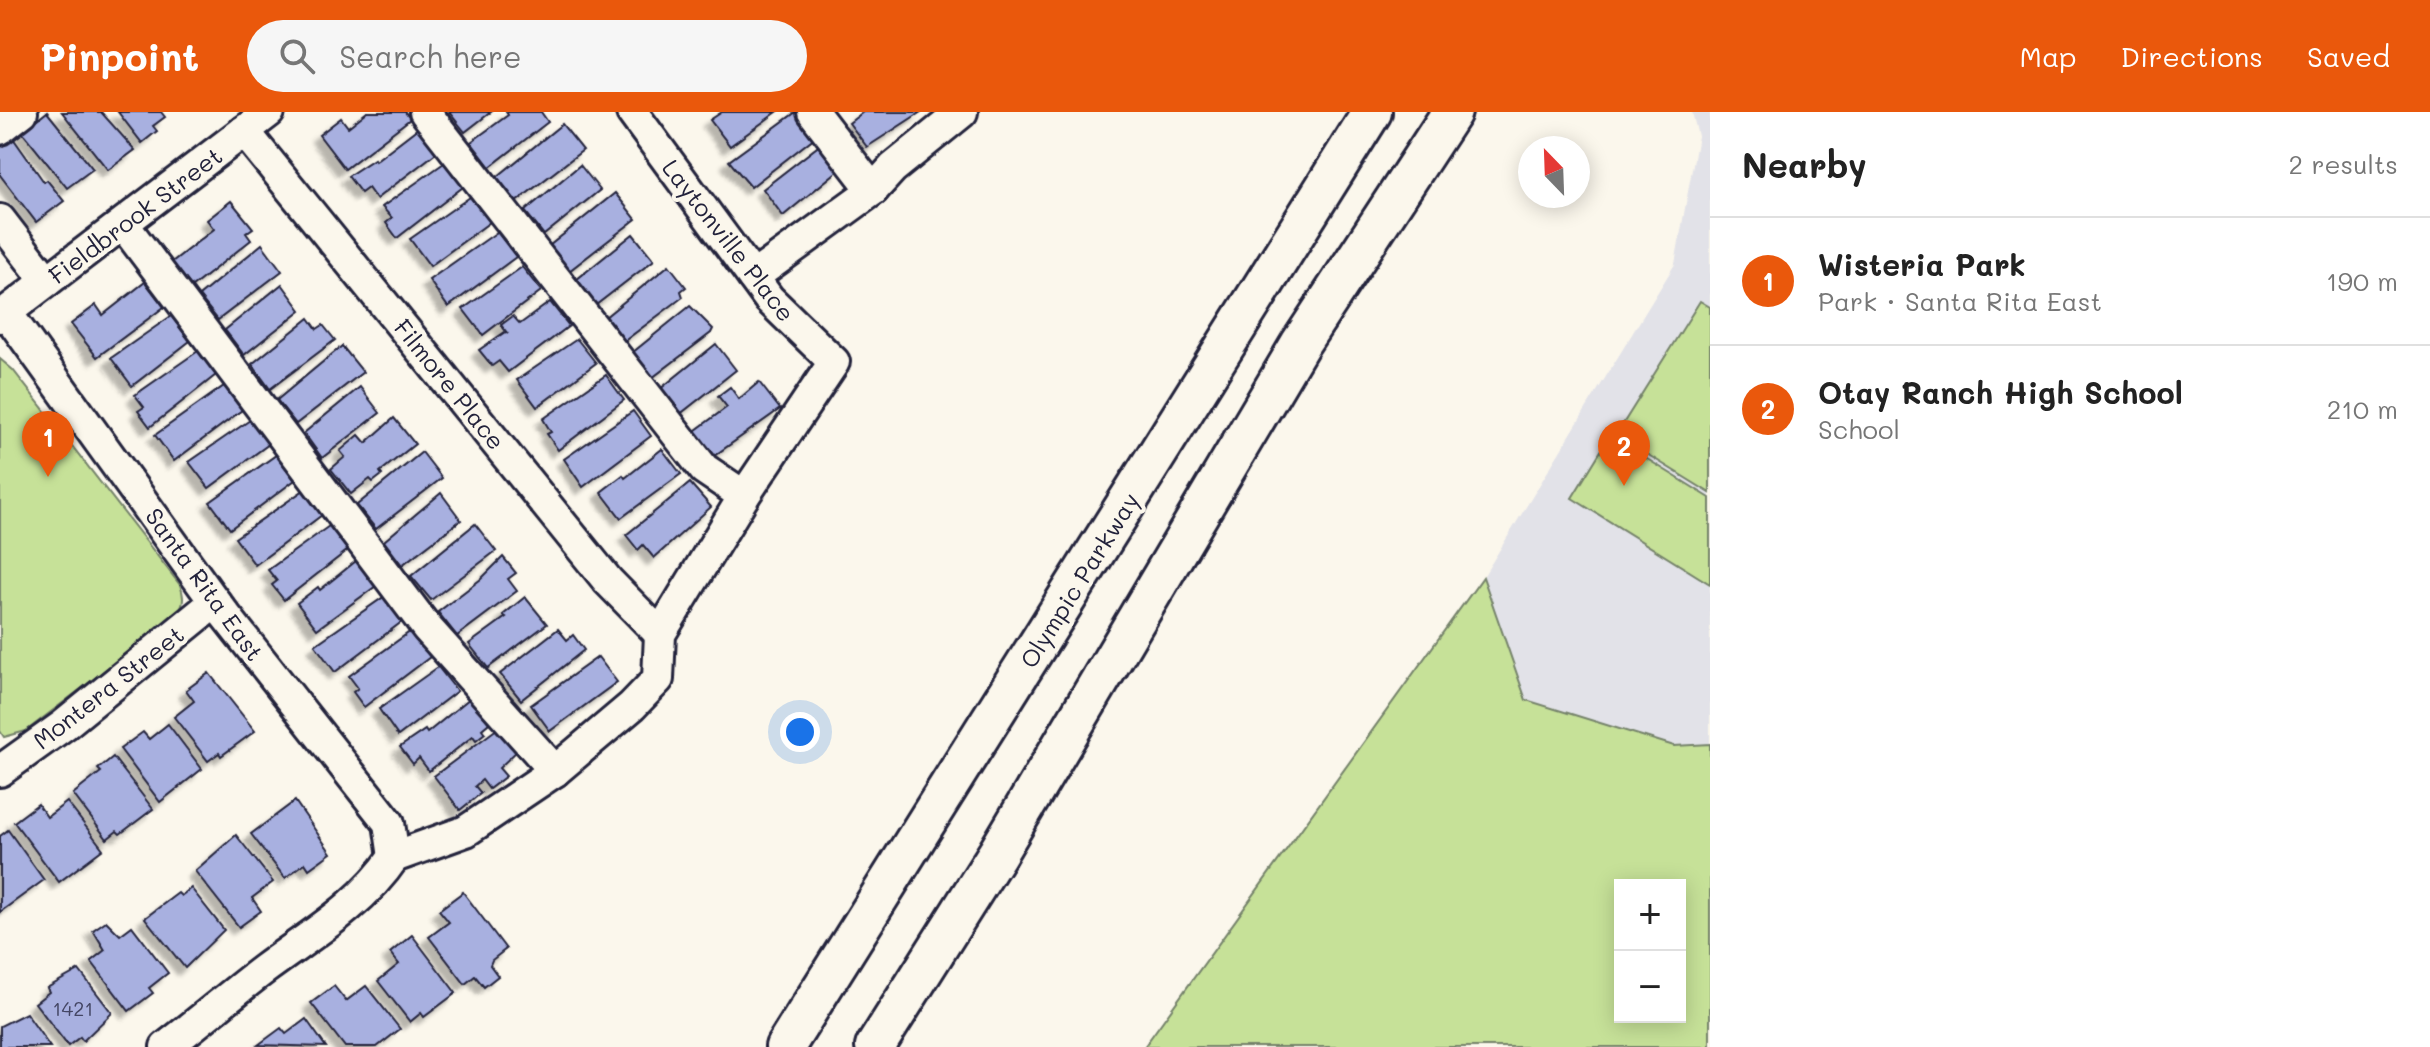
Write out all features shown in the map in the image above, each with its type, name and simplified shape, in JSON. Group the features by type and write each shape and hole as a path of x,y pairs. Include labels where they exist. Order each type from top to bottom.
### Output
{"main road":[{"name":"Olympic Parkway","path":"785,1047 1372,112"},
{"path":"875,1047 997,854 1300,344 1452,112"}],"street":[{"path":"0,129 22,112"},
{"name":"Fieldbrook Street","path":"3,315 269,112"},
{"path":"166,1047 311,933 350,908 379,880 394,857 466,831 555,771 632,706 658,679 660,634 744,496 733,492 704,469 425,112"},
{"name":"Laytonville Place","path":"632,112 753,277 818,351 834,362 744,496"},
{"path":"813,112 873,190"},
{"path":"753,277 873,190 893,168 962,112"},
{"name":"Filmore Place","path":"244,131 608,581 660,634"},
{"path":"0,220 47,281"},
{"path":"123,224 427,628 555,771"},
{"name":"Santa Rita East","path":"3,315 215,602 389,823 394,857"},
{"name":"Montera Street","path":"0,771 64,725 215,602"}],"shaded area":[{"path":"1692,112 1710,112 1710,744 1674,746 1526,700 1483,577 1675,264 1698,136"}],"green space":[{"path":"1700,301 1710,307 1710,493 1616,435"},
{"path":"0,359 13,370 180,585 183,595 181,608 172,619 26,731 4,737 0,731"},
{"path":"1610,436 1710,498 1710,584 1572,498"},
{"path":"1483,577 1526,700 1674,746 1710,744 1710,1047 1144,1047"}],"building":[{"path":"47,112 93,169 67,188 22,132"},
{"path":"62,112 101,112 135,150 108,170"},
{"path":"118,112 161,112 165,117 153,126 157,131 142,143"},
{"path":"367,112 405,112 410,119 345,169 319,135 341,118 348,127"},
{"path":"449,112 491,112 465,132"},
{"path":"506,112 541,112 548,122 490,167 471,142 508,115"},
{"path":"722,112 777,112 730,146 710,120"},
{"path":"796,112 815,137 751,187 729,161"},
{"path":"863,112 921,112 867,147 849,123"},
{"path":"562,124 583,150 516,202 497,177"},
{"path":"418,128 436,153 376,199 368,188 361,193 348,176 375,161"},
{"path":"13,138 44,182 47,180 64,201 36,222 0,175 0,148"},
{"path":"821,144 840,169 783,216 763,189"},
{"path":"444,163 463,187 397,238 386,223 392,218 382,207"},
{"path":"580,165 600,190 544,235 525,211"},
{"path":"615,193 636,219 569,271 549,246"},
{"path":"470,197 490,222 430,266 410,239"},
{"path":"231,201 253,228 246,233 251,240 192,287 172,262 214,229 207,220"},
{"path":"497,232 516,257 448,307 429,280"},
{"path":"633,234 654,260 596,305 576,280"},
{"path":"262,244 282,271 218,320 199,296"},
{"path":"669,265 686,287 681,291 683,297 623,342 604,318"},
{"path":"522,267 541,291 483,335 463,309"},
{"path":"145,282 164,307 97,357 71,324 96,305 103,315"},
{"path":"282,284 301,310 244,355 225,330"},
{"path":"550,302 569,326 508,372 499,361 492,366 479,350 505,332 508,334 501,325 513,316 520,324"},
{"path":"690,306 713,329 711,333 652,378 632,353"},
{"path":"171,316 190,341 132,386 111,358"},
{"path":"309,318 317,329 323,325 335,340 270,389 252,364"},
{"path":"577,339 596,363 537,407 517,380"},
{"path":"716,344 736,370 679,415 659,390"},
{"path":"342,346 363,372 296,424 277,400"},
{"path":"198,351 216,375 150,427 138,411 144,407 135,395"},
{"path":"606,375 624,400 558,450 547,434 551,432 543,419"},
{"path":"759,382 780,409 711,458 692,433 727,407 718,396 730,387 739,399"},
{"path":"224,386 242,410 174,461 155,435"},
{"path":"360,387 380,413 322,458 304,433"},
{"path":"633,411 651,436 583,487 564,459"},
{"path":"394,418 415,444 380,472 382,475 373,482 370,479 351,494 331,469 345,457 340,451 359,435 366,443"},
{"path":"250,420 269,444 209,488 189,462"},
{"path":"662,449 681,474 621,518 601,492"},
{"path":"422,452 442,478 376,529 357,505"},
{"path":"276,455 295,480 230,529 210,502"},
{"path":"690,483 711,507 654,558 643,545 638,550 626,535"},
{"path":"304,490 322,515 255,565 235,538"},
{"path":"441,493 461,520 402,565 384,541"},
{"path":"475,524 496,551 431,600 411,576"},
{"path":"329,526 348,550 284,600 272,585 277,581 268,570"},
{"path":"503,557 516,573 508,579 517,591 457,636 438,612 481,579"},
{"path":"356,561 376,586 317,629 297,603 318,587 320,590"},
{"path":"385,596 403,621 335,672 315,645"},
{"path":"525,597 547,624 488,668 469,644 506,617 503,615"},
{"path":"558,629 567,640 573,635 584,650 521,700 500,674"},
{"path":"411,631 430,657 364,707 353,692 358,688 349,676"},
{"path":"598,657 617,682 550,731 531,705"},
{"path":"438,667 457,691 398,736 379,709"},
{"path":"209,673 255,731 221,756 219,753 208,761 174,717 194,701 186,690"},
{"path":"470,698 489,723 482,729 485,733 476,740 473,736 429,771 419,758 413,764 400,747 425,730 427,733"},
{"path":"168,724 202,769 160,802 120,749 143,732 149,739"},
{"path":"498,728 517,751 499,768 506,776 489,789 482,780 475,786 481,793 460,810 434,776"},
{"path":"113,757 153,809 120,834 117,831 107,839 73,794 101,772 98,769"},
{"path":"295,801 331,853 309,869 305,863 285,878 251,834"},
{"path":"67,802 103,849 59,882 14,822 38,804 47,817"},
{"path":"8,830 44,880 0,912 0,836"},
{"path":"236,835 273,882 252,898 261,911 239,927 195,871"},
{"path":"191,888 224,930 185,968 145,918 178,893 181,896"},
{"path":"463,892 506,949 490,965 498,976 484,987 475,976 465,984 429,937 449,922 439,910"},
{"path":"106,921 120,935 132,926 168,973 149,988 153,993 129,1011 91,961 105,950 93,930"},
{"path":"412,935 456,993 424,1017 421,1013 410,1022 378,981 399,964 390,953"},
{"path":"79,970 112,1013 83,1041 80,1037 68,1046 35,1003 49,992 47,988"},
{"path":"334,986 346,1001 366,986 400,1029 377,1047 345,1047 311,1003"},
{"path":"26,1013 50,1047 0,1047 0,1026"},
{"path":"306,1019 326,1047 258,1045 281,1028 286,1034"}],"place":[{"name":"Wisteria Park","path":"48,477"},
{"name":"Otay Ranch High School","path":"1624,486"}]}
